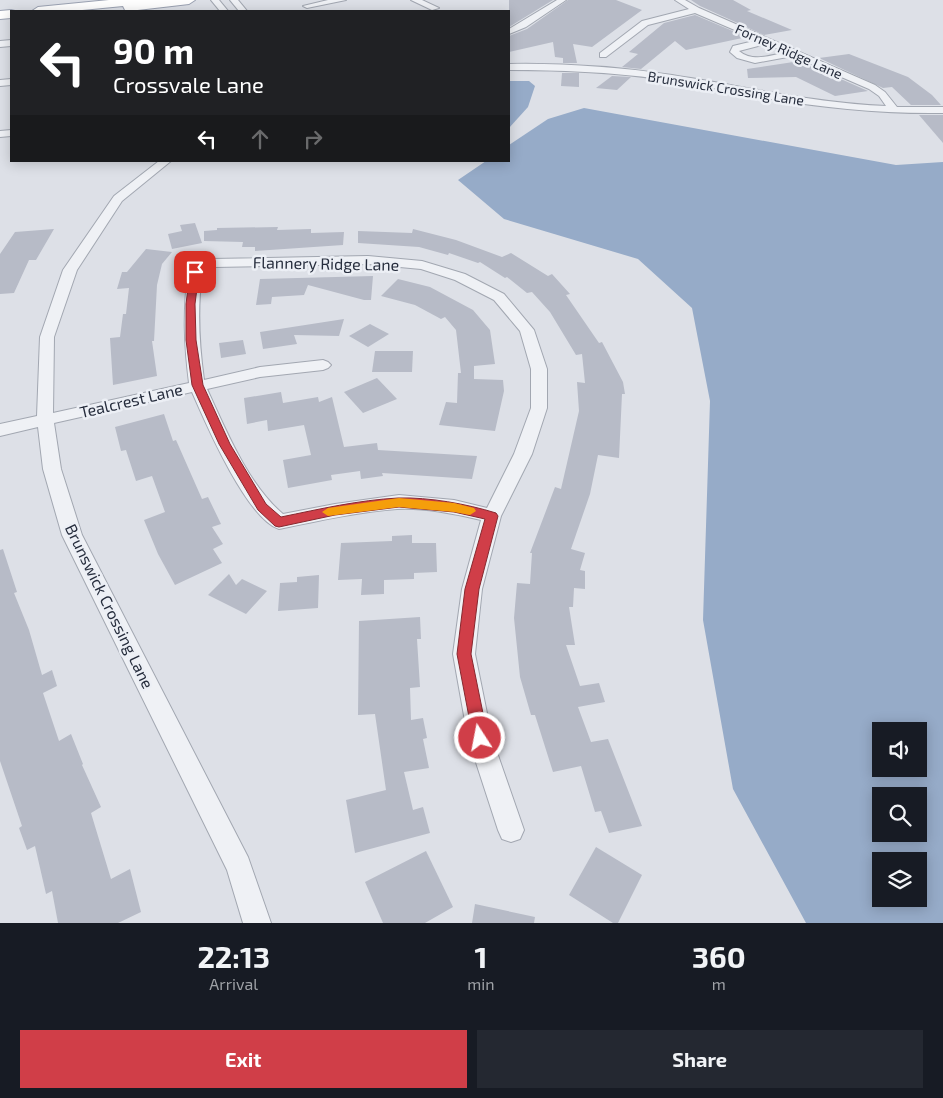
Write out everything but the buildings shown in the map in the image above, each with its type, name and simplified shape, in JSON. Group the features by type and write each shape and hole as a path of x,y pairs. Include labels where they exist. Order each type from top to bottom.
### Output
{"main road":[{"path":"48,10 146,0"},
{"path":"94,10 189,0"}],"street":[{"path":"215,0 223,10"},
{"path":"234,0 242,10"},
{"path":"314,10 307,6 342,0"},
{"path":"416,0 434,8"},
{"path":"510,32 523,25 559,0"},
{"name":"Forney Ridge Lane","path":"679,0 696,10 872,87 882,94 893,110"},
{"path":"603,55 645,23 696,10"},
{"path":"767,41 736,48 734,52 741,57 754,60 794,53"},
{"name":"Brunswick Crossing Lane","path":"510,67 577,68 661,76 806,101 893,110 943,110"},
{"name":"Brunswick Crossing Lane","path":"165,162 118,199 70,270 47,337 45,419 52,469 72,535 239,866 257,923"},
{"name":"Flannery Ridge Lane","path":"197,385 191,340 191,304 195,272 212,263 368,260 422,265 460,277 499,297 527,330 539,369 539,408 522,454 492,516 472,589 464,654 480,738 511,830"},
{"name":"Tealcrest Lane","path":"0,430 260,372 323,365"},
{"path":"197,385 224,444 262,507 279,522 335,511 399,502 454,507 492,516"}],"water":[{"path":"510,81 529,81 535,86 528,107 510,127"},
{"path":"584,108 896,165 943,162 943,923 806,923 733,789 703,620 710,401 692,308 638,259 504,219 458,180 485,162 510,162 510,144 548,119"}],"slow traffic":[{"path":"328,512 399,502 454,507 470,511"}],"route":[{"path":"195,272 191,304 191,340 197,385 224,444 262,507 279,522 335,511 399,502 454,507 492,516 472,589 464,654 480,738"}]}
